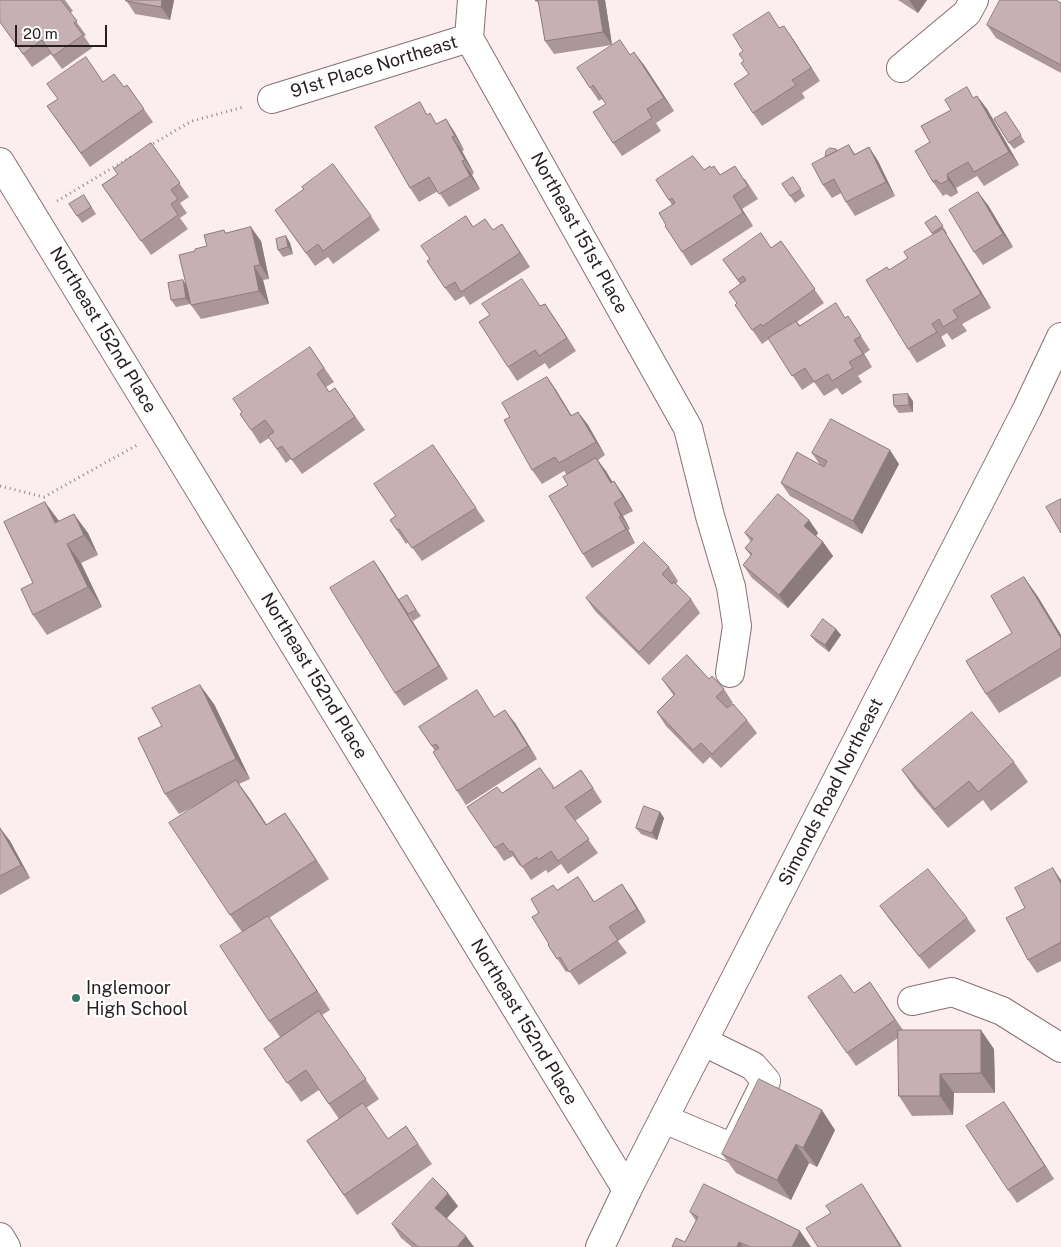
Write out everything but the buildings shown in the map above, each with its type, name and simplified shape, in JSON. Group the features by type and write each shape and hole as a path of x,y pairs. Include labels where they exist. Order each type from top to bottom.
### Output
{"street":[{"name":"91st Place Northeast","path":"272,99 469,38 472,0"},
{"path":"901,68 967,13 974,0"},
{"name":"Northeast 151st Place","path":"469,38 688,428 730,587 737,626 730,673"},
{"name":"Northeast 152nd Place","path":"0,162 627,1190"},
{"name":"Simonds Road Northeast","path":"600,1247 627,1190 1018,426 1061,337"},
{"path":"912,1001 952,992 1002,1011 1061,1048"},
{"path":"664,1119 733,1148 766,1081 753,1066 704,1042"},
{"path":"0,1237 6,1247"}],"path":[{"path":"142,151 192,121 272,99"},
{"path":"33,216 133,156"},
{"path":"0,486 44,497 163,430"}],"place":[{"name":"Inglemoor High School","path":"76,998"}]}
